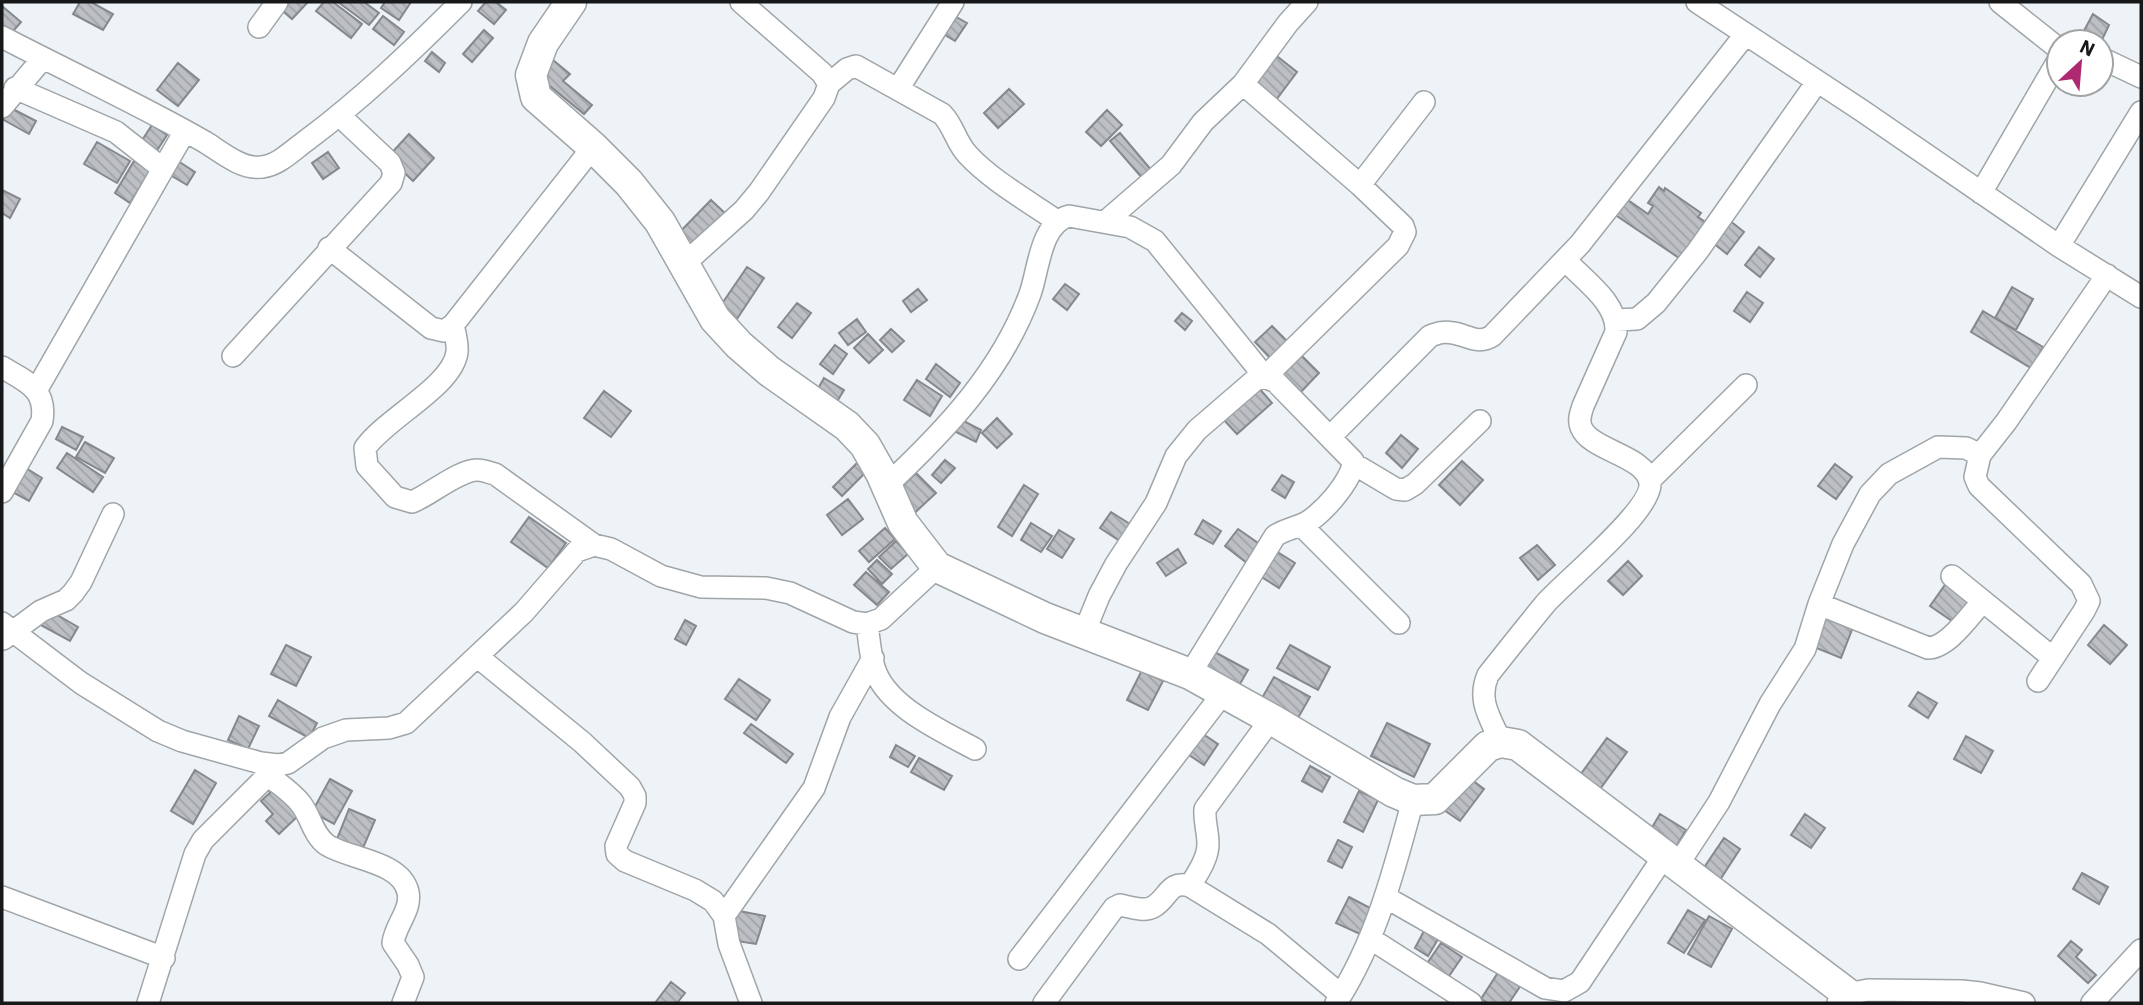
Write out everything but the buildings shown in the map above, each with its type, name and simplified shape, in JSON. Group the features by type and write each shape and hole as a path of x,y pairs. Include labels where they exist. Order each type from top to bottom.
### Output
{"street":[{"path":"259,27 277,2"},
{"path":"2,37 250,167 264,167 277,162 340,116 461,2"},
{"path":"571,2 543,43 531,75 536,97 593,146 629,183 660,222 698,294 731,337 769,371 847,426 864,445 903,523 937,567 1045,618 1190,674 1394,792 1413,800 1434,799 1488,746 1501,742 1518,745 1671,861 1843,999 1868,990 1962,991 2024,1003"},
{"path":"741,2 822,73 829,84"},
{"path":"898,89 953,2"},
{"path":"1104,222 1161,175 1209,116 1243,84 1307,2"},
{"path":"1697,2 2059,246 2141,297"},
{"path":"2000,2 2045,38"},
{"path":"1331,437 1430,336 1452,332 1476,341 1486,340 1589,233 1745,35"},
{"path":"2,107 43,58"},
{"path":"2115,65 2141,78"},
{"path":"684,264 744,210 824,98 829,84 847,69 856,66 942,114 952,123 965,153 976,164 1056,221"},
{"path":"1616,320 1637,319 1656,303 1697,253 1818,82"},
{"path":"1981,193 2045,83"},
{"path":"1084,633 1099,596 1116,565 1156,503 1176,456 1197,430 1255,380 1265,377 1403,239 1403,226 1360,185 1243,84"},
{"path":"16,88 116,132 163,169"},
{"path":"1360,185 1424,102"},
{"path":"233,356 391,183 394,173 390,163 340,116"},
{"path":"2059,246 2138,123"},
{"path":"37,389 185,131"},
{"path":"329,248 430,328 444,331 453,325 593,146"},
{"path":"886,486 933,441 989,374 1014,330 1030,294 1048,234 1056,221 1069,216 1130,228 1146,235 1163,248 1265,377 1276,382 1354,464 1396,489 1405,490 1415,484 1480,421"},
{"path":"1501,742 1482,701 1482,687 1488,675 1547,602 1623,528 1645,501 1650,490 1650,480 1642,470 1592,439 1581,429 1583,406 1616,332 1616,320 1609,306 1565,260"},
{"path":"2038,681 2084,611 2089,601 2087,594 2081,584 1979,486 1975,477 1980,455 2006,422 2106,275"},
{"path":"453,325 458,350 453,368 374,435 365,448 367,466 395,497 412,502 426,497 462,474 477,469 495,474 594,545 611,550 661,576 701,587 766,588 790,593 853,622 867,624 881,618 937,567"},
{"path":"2,368 37,389 44,402 43,421 2,492"},
{"path":"1650,480 1746,385"},
{"path":"1387,898 1545,988 1564,990 1580,982 1719,802 1770,704 1805,649 1819,604 1858,513 1870,494 1889,474 1938,447 1966,448 1980,455"},
{"path":"1190,674 1275,536 1319,515 1347,478 1354,464"},
{"path":"113,514 81,582 73,593 66,600 5,632 158,731 261,763 273,770 302,804 316,834 324,843 389,869 400,878 408,892 407,908 394,932 393,943 413,977 403,1003"},
{"path":"1301,525 1399,623"},
{"path":"148,1003 164,958 186,876 195,854 216,827 273,770 288,763 323,738 346,730 389,728 407,723 524,612 577,551 594,545"},
{"path":"1952,576 2053,658"},
{"path":"1819,604 1928,648 1938,648 1983,601"},
{"path":"867,624 874,669 896,700 928,723 975,749"},
{"path":"478,657 582,741 630,787 635,803 616,846 617,854 625,861 695,890 713,901 724,916 729,944 751,1003"},
{"path":"724,916 814,789 840,717 873,658"},
{"path":"1019,959 1224,692"},
{"path":"1190,886 1207,851 1205,809 1271,719"},
{"path":"1044,1003 1114,908 1120,905 1144,909 1153,907 1175,885 1190,886 1268,934 1339,999 1371,939 1387,898 1413,800"},
{"path":"2,897 164,958"},
{"path":"1371,939 1471,1003"},
{"path":"2092,1003 2141,950"}]}
